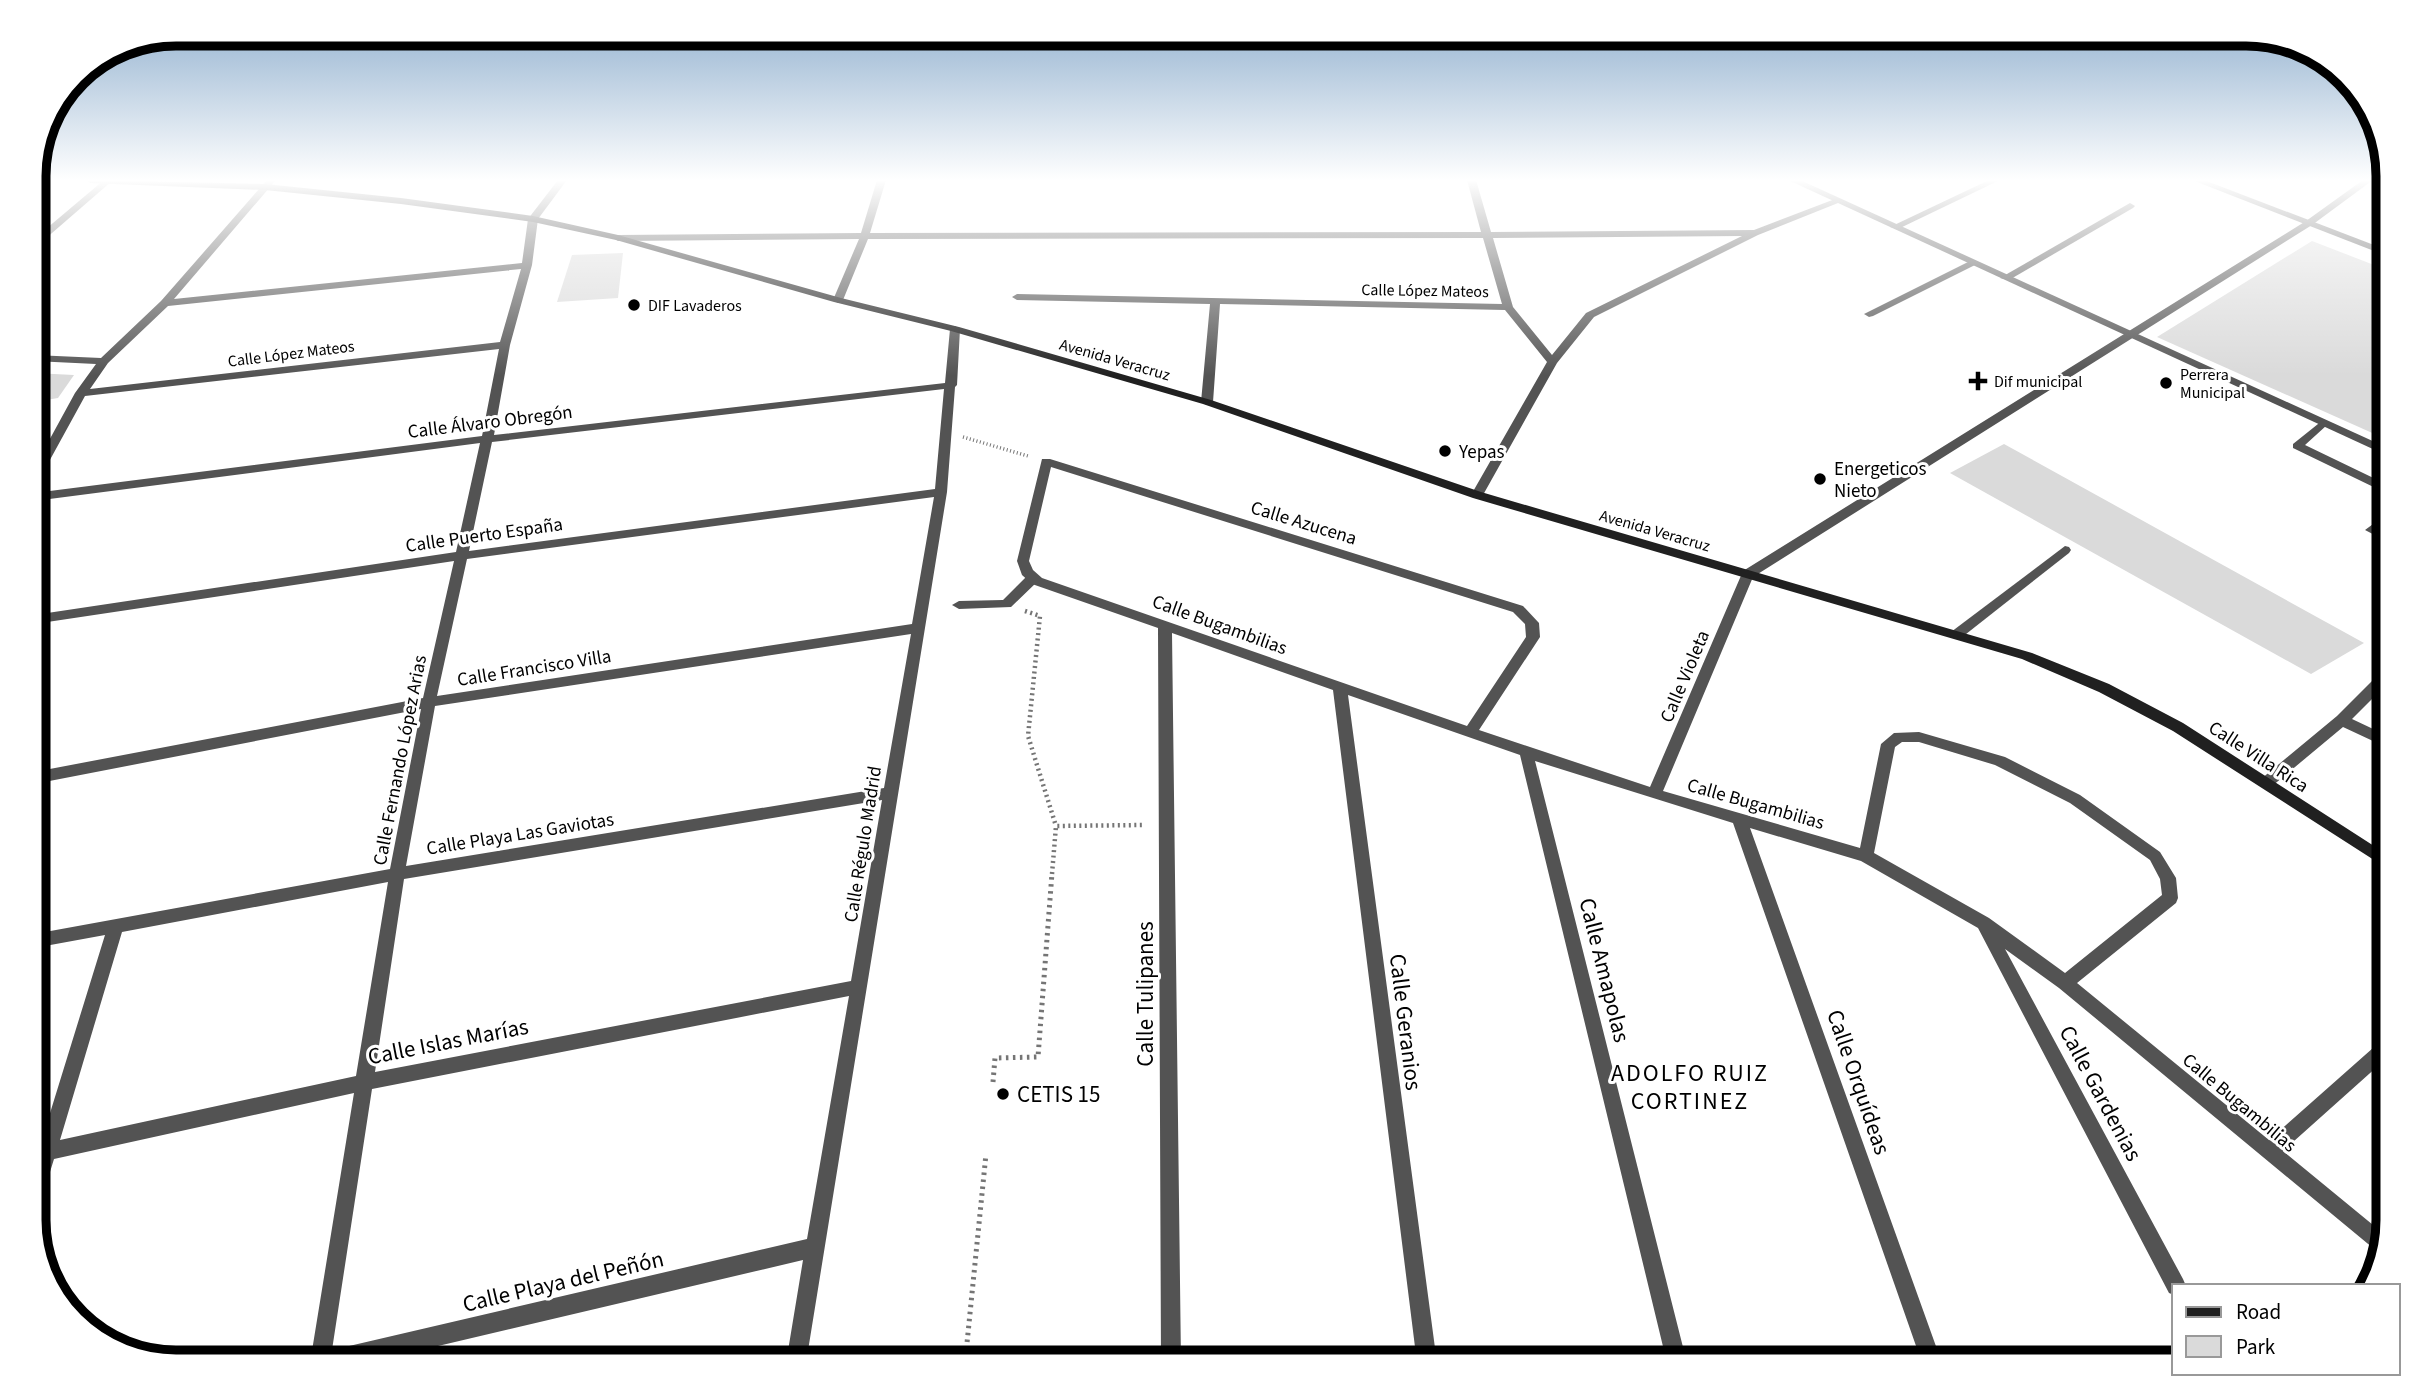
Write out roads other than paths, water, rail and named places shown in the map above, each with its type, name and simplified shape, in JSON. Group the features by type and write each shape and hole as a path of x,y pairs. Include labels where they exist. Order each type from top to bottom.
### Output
{"main road":[{"name":"Avenida Veracruz","path":"643,245 838,300 955,329 1207,402 1477,495 2027,656 2104,688"},
{"name":"Calle Villa Rica","path":"2104,688 2178,727 2376,855"}],"street":[{"path":"46,456 81,393 104,361 165,303 215,245"},
{"name":"Calle Fernando López Arias","path":"322,1350 397,874 429,702 505,345 527,265 530,245"},
{"path":"838,300 861,245"},
{"path":"1489,245 1508,307 1552,362"},
{"path":"1477,495 1552,362 1590,315 1731,245"},
{"path":"1933,245 2375,447"},
{"path":"2005,278 2062,245"},
{"path":"1748,574 2273,245"},
{"path":"1869,314 1972,263"},
{"path":"165,303 527,265"},
{"name":"Calle López Mateos","path":"1017,297 1508,307"},
{"path":"1207,402 1215,300"},
{"name":"Calle Régulo Madrid","path":"798,1350 941,492 955,329"},
{"name":"Calle López Mateos","path":"81,393 505,345"},
{"path":"46,359 104,361"},
{"name":"Calle Álvaro Obregón","path":"46,495 487,439 952,385"},
{"path":"2323,423 2297,446 2375,484"},
{"name":"Calle Azucena","path":"1030,575 1023,561 1046,461 1518,609 1532,623 1534,637 1470,733"},
{"name":"Calle Puerto España","path":"46,618 460,556 941,492"},
{"path":"1956,635 2065,550"},
{"name":"Calle Violeta","path":"1654,794 1748,574"},
{"path":"959,605 1006,604 1030,575"},
{"name":"Calle Bugambilias","path":"1030,575 1525,752 1654,794 1866,856 1983,923 2065,983 2374,1238"},
{"name":"Calle Tulipanes","path":"1165,624 1171,1350"},
{"name":"Calle Francisco Villa","path":"46,776 429,702 918,628"},
{"path":"2266,783 2342,720 2375,687"},
{"name":"Calle Geranios","path":"1340,688 1425,1350"},
{"path":"2342,720 2376,738"},
{"path":"1866,856 1888,744 1899,737 1919,737 2000,761 2075,799 2155,856 2168,878 2170,898 2065,983"},
{"name":"Calle Amapolas","path":"1525,752 1674,1350"},
{"name":"Calle Playa Las Gaviotas","path":"46,939 397,874 890,793"},
{"name":"Calle Orquídeas","path":"1740,818 1927,1350"},
{"name":"Calle Gardenias","path":"1983,923 2175,1284"},
{"path":"46,1160 116,926"},
{"name":"Calle Islas Marías","path":"49,1151 365,1082 858,987"},
{"path":"2269,1152 2376,1057"},
{"name":"Calle Playa del Peñón","path":"376,1350 816,1247"}],"place":[{"name":"DIF Lavaderos","path":"634,305"},
{"name":"Dif municipal","path":"1978,381"},
{"name":"Perrera Municipal","path":"2166,383"},
{"name":"Yepas","path":"1445,451"},
{"name":"Energeticos Nieto","path":"1820,479"},
{"name":"CETIS 15","path":"1003,1094"}],"district":[{"name":"ADOLFO RUIZ CORTINEZ","path":"1690,1087"}]}
